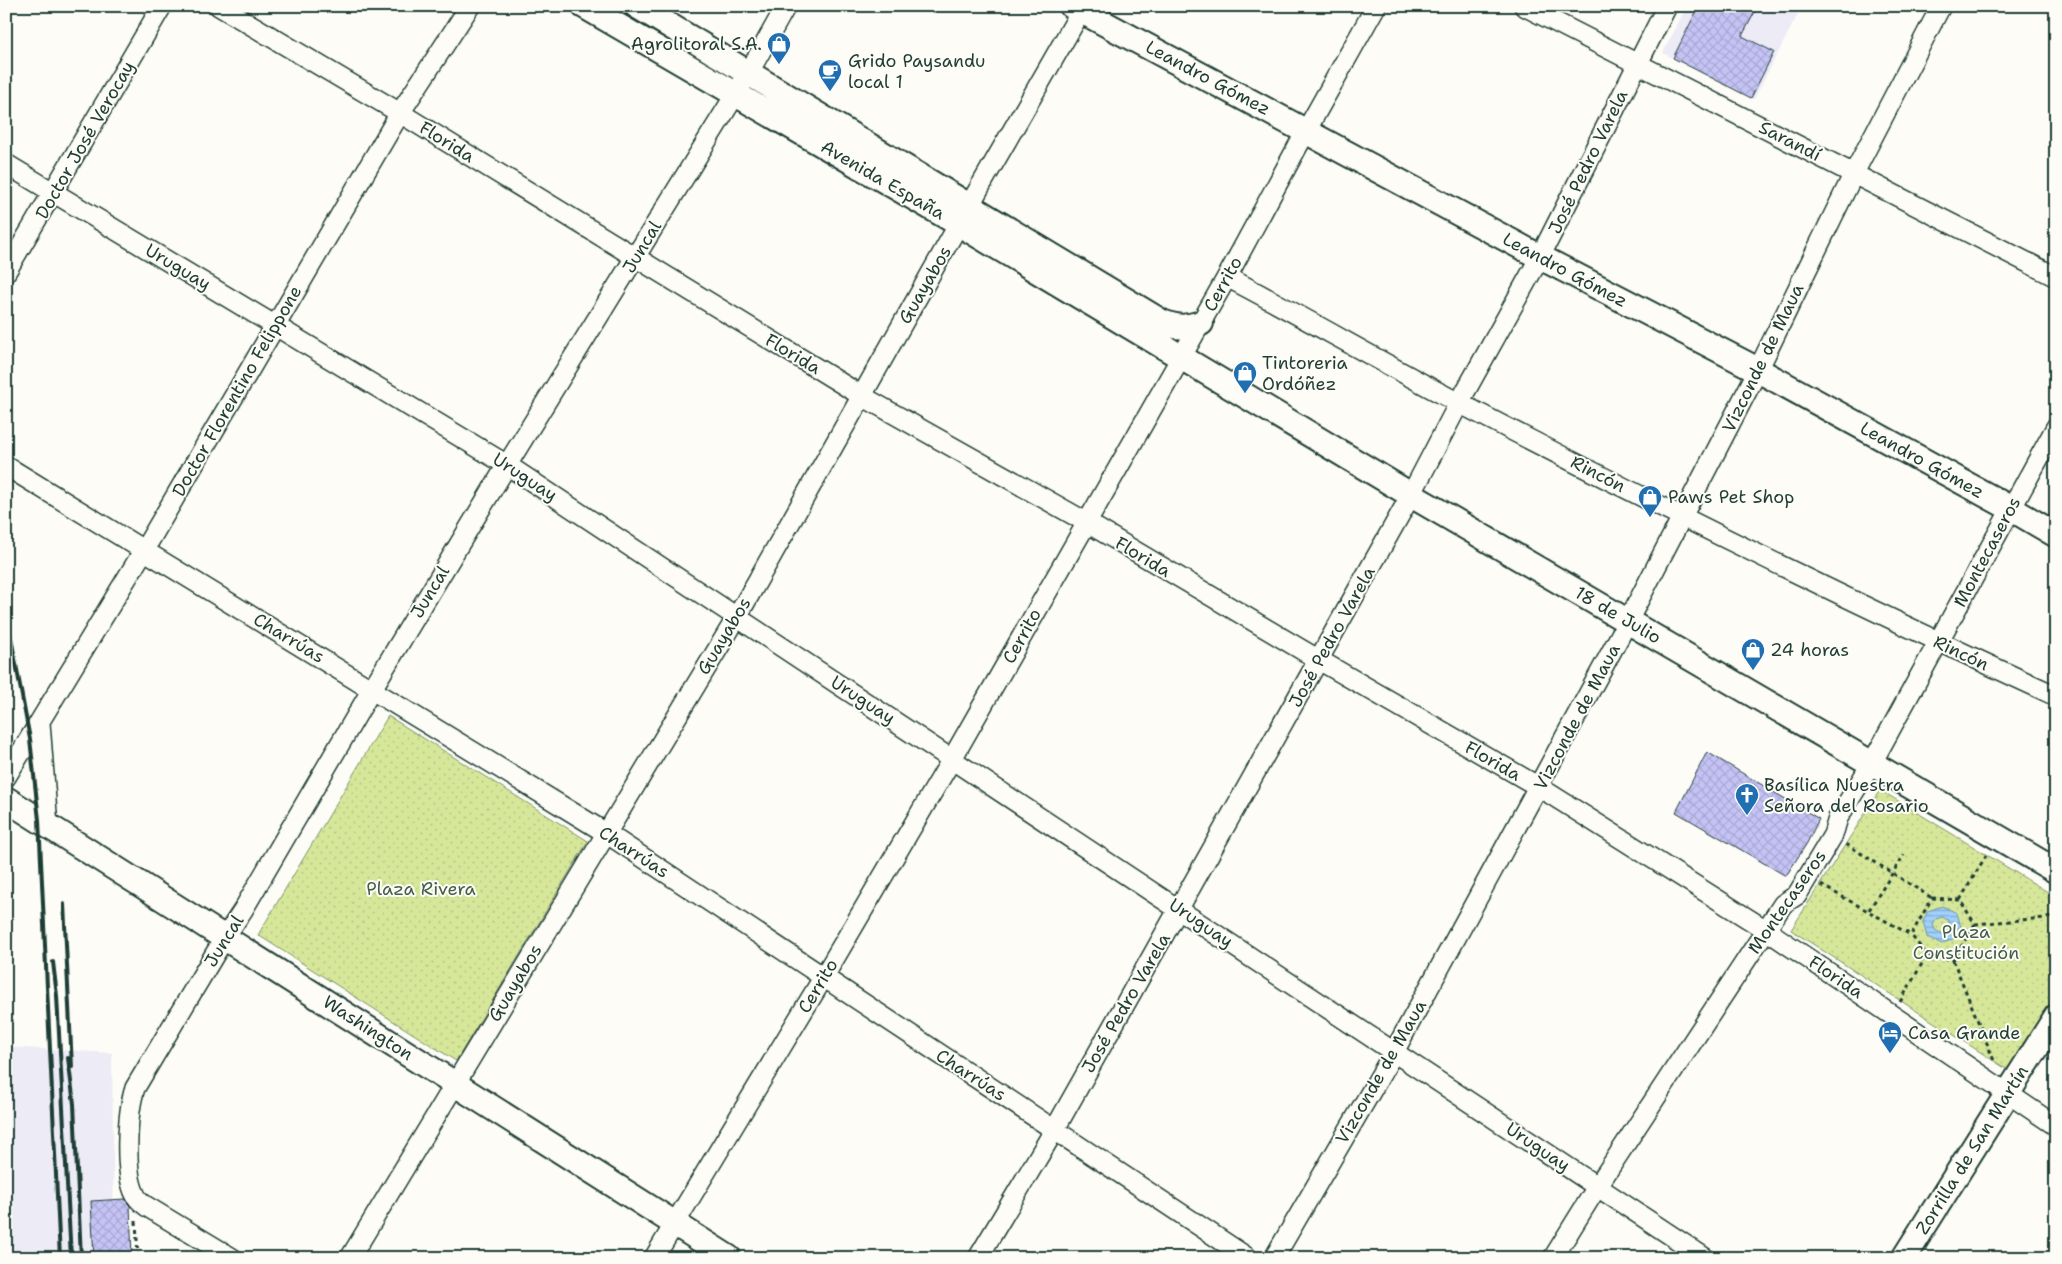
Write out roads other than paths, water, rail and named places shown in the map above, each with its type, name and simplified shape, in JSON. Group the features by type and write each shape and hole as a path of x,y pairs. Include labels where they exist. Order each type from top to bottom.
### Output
{"street":[{"name":"Doctor José Verocay","path":"6,272 162,6"},
{"name":"Florida","path":"219,6 400,113 862,396 1086,522 1318,660 1540,787 1766,930 2056,1126"},
{"name":"Doctor Florentino Felippone","path":"6,777 144,550 400,113 470,6"},
{"name":"Avenida España","path":"584,6 734,95 964,215 1162,322 1176,328 1188,328 1201,323"},
{"name":"Avenida España","path":"637,6 748,74 1180,358"},
{"name":"Juncal","path":"232,1258 146,1206 135,1195 131,1176 128,1122 130,1104 135,1088 243,910 372,689 507,465 748,74 786,6"},
{"name":"Cerrito","path":"654,1258 823,978 952,759 1228,277 1306,131 1376,6"},
{"name":"Sarandí","path":"1524,6 2056,277"},
{"name":"José Pedro Varela","path":"978,1258 1054,1130 1180,909 1411,495 1459,403 1540,257 1667,6"},
{"name":"Vizconde de Maua","path":"1274,1258 1394,1052 1540,787 1683,518 1854,173 1941,6"},
{"name":"Leandro Gómez","path":"1079,8 1540,257 1758,370 2056,535"},
{"name":"Guayabos","path":"350,1258 737,617 1079,8"},
{"name":"Uruguay","path":"6,164 507,465 1705,1258"},
{"name":"Rincón","path":"1228,277 1459,403 1683,518 1939,643 2056,696"},
{"name":"18 de Julio","path":"1180,358 2056,871"},
{"name":"Montecaseros","path":"1554,1258 1597,1187 1783,904 1797,895 1833,836 1838,818 1872,763 1939,643 2010,508 2056,428"},
{"name":"Charrúas","path":"6,466 606,833 1248,1258"},
{"path":"40,723 48,826"},
{"name":"Washington","path":"6,799 729,1258"},
{"name":"Zorrilla de San Martín","path":"1904,1258 2056,1017"}],"water":[{"path":"1942,906 1957,913 1961,927 1957,937 1942,944 1927,937 1923,921 1928,911","holes":["1942,917 1948,920 1951,926 1948,932 1941,933 1935,930 1933,924 1936,919"]}],"railway":[{"path":"6,611 30,739 39,820 60,1258"},
{"path":"64,904 72,1067"},
{"path":"53,962 57,996 71,1258"},
{"path":"68,1058 74,1104 81,1258"}],"place":[{"name":"Agrolitoral S.A.","path":"779,65"},
{"name":"Grido Paysandu local 1","path":"830,92"},
{"name":"Tintoreria Ordóñez","path":"1245,394"},
{"name":"Paws Pet Shop","path":"1650,518"},
{"name":"24 horas","path":"1753,671"},
{"name":"Basílica Nuestra Señora del Rosario","path":"1747,816"},
{"name":"Casa Grande","path":"1890,1054"}],"park label":[{"name":"Plaza Rivera","path":"421,889"},
{"name":"Plaza Constitución","path":"1966,942"}]}
